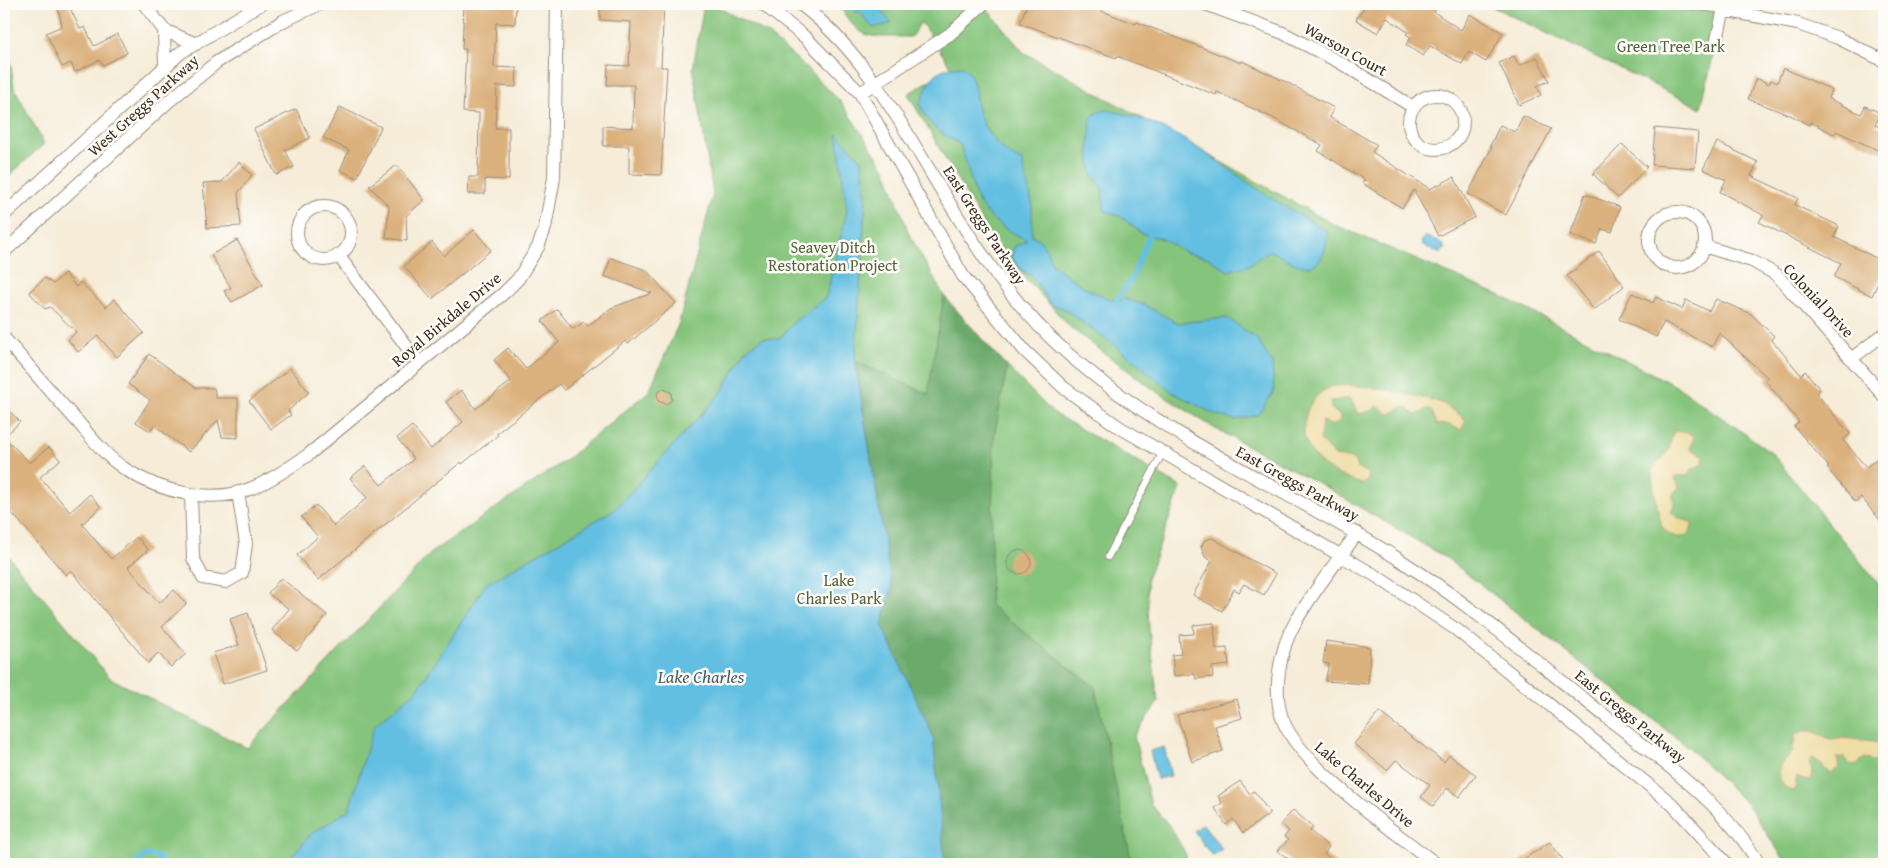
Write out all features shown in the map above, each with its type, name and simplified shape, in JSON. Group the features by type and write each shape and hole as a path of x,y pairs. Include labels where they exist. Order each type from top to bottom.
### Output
{"street":[{"path":"144,4 164,30 196,44"},
{"name":"West Greggs Parkway","path":"4,215 180,53 262,4"},
{"name":"West Greggs Parkway","path":"4,252 169,101 217,62 283,21 320,4"},
{"name":"Royal Birkdale Drive","path":"4,338 105,452 124,469 160,487 191,494 217,496 251,489 284,472 308,455 518,279 538,247 545,228 554,178 557,4"},
{"path":"763,4 806,38 860,93 963,276 989,310 1025,350 1064,388 1118,426 1376,576 1457,630 1672,804 1727,864"},
{"path":"800,4 841,41 876,82"},
{"path":"860,93 950,34 983,4"},
{"name":"Warson Court","path":"1205,4 1284,33 1341,63 1413,107"},
{"path":"1716,44 1724,7 1798,24 1838,38 1884,60"},
{"path":"164,30 165,67"},
{"name":"East Greggs Parkway","path":"876,82 982,255 1012,296 1064,351 1116,393 1191,443 1357,534 1402,561 1475,614 1677,773 1717,812 1751,851 1759,864"},
{"path":"1430,95 1448,97 1461,110 1463,119 1460,136 1454,143 1437,150 1420,144 1409,130 1408,121 1413,107 1422,98 1430,95"},
{"path":"328,206 343,213 348,220 351,237 347,246 338,256 323,260 314,258 300,246 297,228 300,220 312,208 328,206"},
{"path":"1672,213 1681,213 1689,215 1701,228 1704,246 1694,262 1677,268 1659,262 1650,246 1649,237 1656,221 1672,213"},
{"name":"Colonial Drive","path":"1704,246 1752,262 1777,276 1884,396"},
{"path":"338,256 419,363"},
{"name":"Colonial Drive","path":"1851,359 1884,334"},
{"path":"191,494 193,558 203,578 226,582 242,573 246,544 238,492"},
{"name":"Lake Charles Drive","path":"1357,534 1295,622 1282,654 1278,694 1284,722 1302,752 1330,779 1436,864"}],"lane":[{"path":"1677,4 1724,7"},
{"path":"1108,558 1162,452"}],"green space":[{"name":"Lake Charles Park","path":"704,4 712,4 766,33 799,61 840,101 886,170 909,234 944,296 976,335 1053,413 1181,487 1147,579 1149,629 1158,702 1134,736 1151,805 1170,826 1186,855 1187,864 4,864 4,551 110,678 247,748 432,552 566,460 649,391 679,323 713,194 693,68"},
{"path":"838,4 983,4 1023,52 1333,224 1501,296 1678,387 1771,452 1884,591 1884,864 1787,864 1748,805 1688,747 1448,559 1322,485 1214,428 1153,389 1072,329 1028,281 987,230 908,94 951,67 921,22 911,37 867,35 853,25"},
{"name":"Green Tree Park","path":"1487,4 1725,4 1701,108"},
{"path":"4,15 14,87 44,144 4,180"},
{"name":"Lake Charles Park","path":"944,296 1007,367 994,438 990,605 1095,687 1132,864 945,864 933,736 882,625 892,588 855,361 928,394"}],"sand":[{"path":"1344,385 1378,388 1433,400 1442,403 1466,421 1461,430 1447,424 1437,425 1432,411 1428,409 1416,415 1408,408 1403,407 1388,414 1378,406 1371,411 1358,414 1350,398 1331,401 1331,408 1340,416 1340,420 1333,426 1322,421 1320,440 1335,456 1354,459 1357,468 1368,473 1368,481 1363,484 1356,482 1332,471 1317,460 1308,447 1304,431 1306,413 1315,398 1329,388"},
{"path":"1674,431 1689,433 1694,437 1690,449 1704,455 1703,464 1692,469 1688,476 1676,476 1675,478 1679,487 1672,495 1675,502 1671,512 1680,519 1692,522 1689,533 1682,537 1672,535 1663,528 1652,475 1654,466 1668,451"},
{"path":"1804,731 1813,731 1832,740 1845,738 1879,743 1882,754 1881,760 1876,762 1864,758 1856,766 1851,765 1844,758 1837,758 1839,768 1831,773 1812,758 1809,762 1812,770 1811,779 1806,780 1797,776 1795,789 1791,791 1781,782 1779,767 1792,752 1795,735"}],"water":[{"path":"847,4 877,4 891,23 873,28 859,11 855,13"},
{"path":"963,66 972,79 982,122 999,146 1022,161 1032,203 1032,236 1038,238 1045,247 1053,265 1085,288 1116,301 1124,299 1140,303 1178,323 1227,318 1256,338 1272,363 1274,391 1258,415 1235,420 1216,415 1172,392 1116,346 1063,308 1051,305 1031,275 1022,271 1011,256 1015,246 1027,240 1008,230 985,212 974,191 960,144 931,123 920,104 934,76 945,69"},
{"path":"1107,110 1129,115 1172,132 1275,201 1327,231 1326,247 1319,261 1307,267 1301,266 1269,251 1249,265 1228,271 1209,258 1187,253 1163,239 1141,233 1121,217 1104,210 1102,189 1091,171 1089,148 1091,118 1097,112"},
{"name":"Lake Charles","path":"837,134 862,160 866,197 855,361 892,588 882,625 933,736 945,864 285,864 312,833 349,810 374,726 418,689 486,584 614,510 721,393 746,350 763,338 779,339 794,322 826,297 847,211"},
{"path":"1424,237 1437,241 1444,246 1444,250 1439,253 1423,245 1421,243"},
{"path":"1164,747 1171,776 1157,779 1150,751"},
{"path":"1203,824 1222,849 1212,856 1194,831"}],"building":[{"path":"57,4 68,4 80,29 85,27 94,46 118,34 127,53 103,65 99,60 75,72 71,63 62,67 46,33 62,26"},
{"path":"464,4 516,5 515,24 496,23 494,67 517,68 516,87 497,86 495,128 509,128 509,180 485,179 485,194 468,194 469,177 478,177 479,113 463,112 466,49 462,49"},
{"path":"600,4 664,4 661,67 667,67 661,175 629,174 629,146 603,146 603,126 633,128 634,85 607,85 608,65 629,66 631,22 600,20"},
{"path":"1027,4 1083,4 1136,24 1137,22 1241,63 1242,61 1334,108 1329,117 1377,145 1372,152 1430,189 1454,177 1475,217 1438,236 1414,190 1402,208 1362,183 1365,180 1318,151 1322,145 1271,117 1217,92 1216,95 1117,56 1116,58 1020,23"},
{"path":"1366,4 1417,4 1421,7 1425,4 1440,4 1434,12 1461,30 1470,14 1503,33 1486,62 1469,52 1462,64 1430,46 1423,56 1406,45 1411,37 1406,34 1408,32 1387,18 1378,33 1356,20"},
{"path":"1514,56 1519,66 1537,57 1549,81 1537,86 1541,95 1519,105 1499,63"},
{"path":"1783,68 1832,90 1828,98 1861,114 1865,106 1881,113 1875,125 1884,129 1884,153 1836,131 1834,134 1810,122 1809,125 1792,116 1748,99 1756,78 1769,84 1771,80 1777,83"},
{"path":"340,107 381,127 357,178 340,170 349,150 323,138"},
{"path":"296,109 310,138 285,150 294,167 276,175 254,129"},
{"path":"1523,116 1551,129 1506,215 1468,194 1492,147 1490,146 1500,125 1515,132"},
{"path":"1655,128 1698,132 1695,168 1652,165"},
{"path":"1717,142 1758,162 1751,176 1798,198 1795,205 1839,226 1834,237 1884,262 1884,270 1872,296 1834,277 1841,263 1759,222 1763,215 1720,192 1726,180 1703,169"},
{"path":"1622,144 1647,167 1618,198 1593,174"},
{"path":"239,162 252,175 238,193 241,226 207,228 203,183 222,182"},
{"path":"397,165 424,200 406,216 407,241 386,238 389,206 369,186"},
{"path":"1585,194 1620,207 1612,232 1602,229 1596,244 1570,235"},
{"path":"474,230 491,250 432,299 404,266 432,242 444,256"},
{"path":"237,240 263,285 232,302 224,291 231,288 211,255"},
{"path":"1599,251 1624,286 1594,310 1567,276"},
{"path":"611,258 646,270 676,303 628,344 625,341 564,390 559,384 318,580 297,555 318,537 301,517 316,505 334,526 367,498 350,478 365,466 381,485 414,459 397,438 412,426 431,449 463,422 446,402 461,390 476,409 511,381 494,360 508,348 526,369 559,342 542,321 557,309 573,329 584,322 588,326 611,308 652,293 604,276"},
{"path":"65,273 76,287 80,282 106,307 114,299 144,333 117,357 98,336 78,352 68,340 76,332 50,307 45,309 29,292 45,278 53,284"},
{"path":"1632,293 1653,303 1656,297 1682,309 1686,300 1709,311 1716,299 1751,314 1774,336 1771,339 1801,375 1805,371 1820,389 1816,393 1850,434 1843,440 1866,467 1878,458 1884,466 1884,525 1861,497 1855,502 1827,468 1829,467 1794,426 1799,422 1765,380 1768,378 1719,333 1712,347 1664,322 1656,337 1619,319"},
{"path":"149,354 196,388 214,388 216,398 238,398 238,438 222,437 218,420 189,452 154,425 150,431 136,422 150,400 128,384"},
{"path":"290,368 309,392 288,411 291,415 271,429 249,401"},
{"path":"663,389 671,392 672,400 666,404 658,401 657,393"},
{"path":"4,405 20,422 4,437"},
{"path":"4,437 30,463 49,447 60,460 40,477 70,512 90,494 101,507 82,524 111,559 137,537 148,550 128,567 159,603 174,590 186,604 162,627 186,654 171,667 158,653 148,663 71,570 66,575 4,504"},
{"path":"1212,538 1276,574 1264,595 1244,584 1239,592 1234,589 1222,611 1193,595 1212,561 1205,557 1201,547 1205,540"},
{"path":"1019,550 1028,553 1031,562 1028,571 1019,574 1010,571 1007,562 1010,553"},
{"path":"281,578 327,615 297,651 272,630 289,609 268,593"},
{"path":"248,613 267,670 223,684 213,653 239,645 230,619"},
{"path":"1214,623 1216,649 1227,648 1229,665 1212,667 1213,677 1196,679 1195,674 1174,676 1172,655 1181,654 1179,635 1194,634 1193,625"},
{"path":"1326,641 1370,647 1368,684 1325,681 1329,664 1323,663"},
{"path":"1237,699 1242,718 1215,726 1223,751 1192,762 1177,715"},
{"path":"1379,712 1444,762 1449,755 1476,775 1459,797 1447,788 1433,806 1421,797 1430,785 1396,760 1387,770 1354,744"},
{"path":"1240,781 1250,794 1254,791 1270,813 1243,833 1233,819 1226,825 1215,808 1222,803 1218,796"},
{"path":"1293,810 1313,827 1310,831 1329,847 1324,854 1337,864 1295,864 1278,851 1288,840 1284,837 1289,831 1281,824"},
{"path":"1550,842 1566,864 1516,864"}],"waterway":[{"path":"1116,301 1131,280 1149,236"},
{"path":"136,864 145,855 159,857 164,864"}],"park label":[{"name":"Seavey Ditch Restoration Project","path":"833,256"}]}
